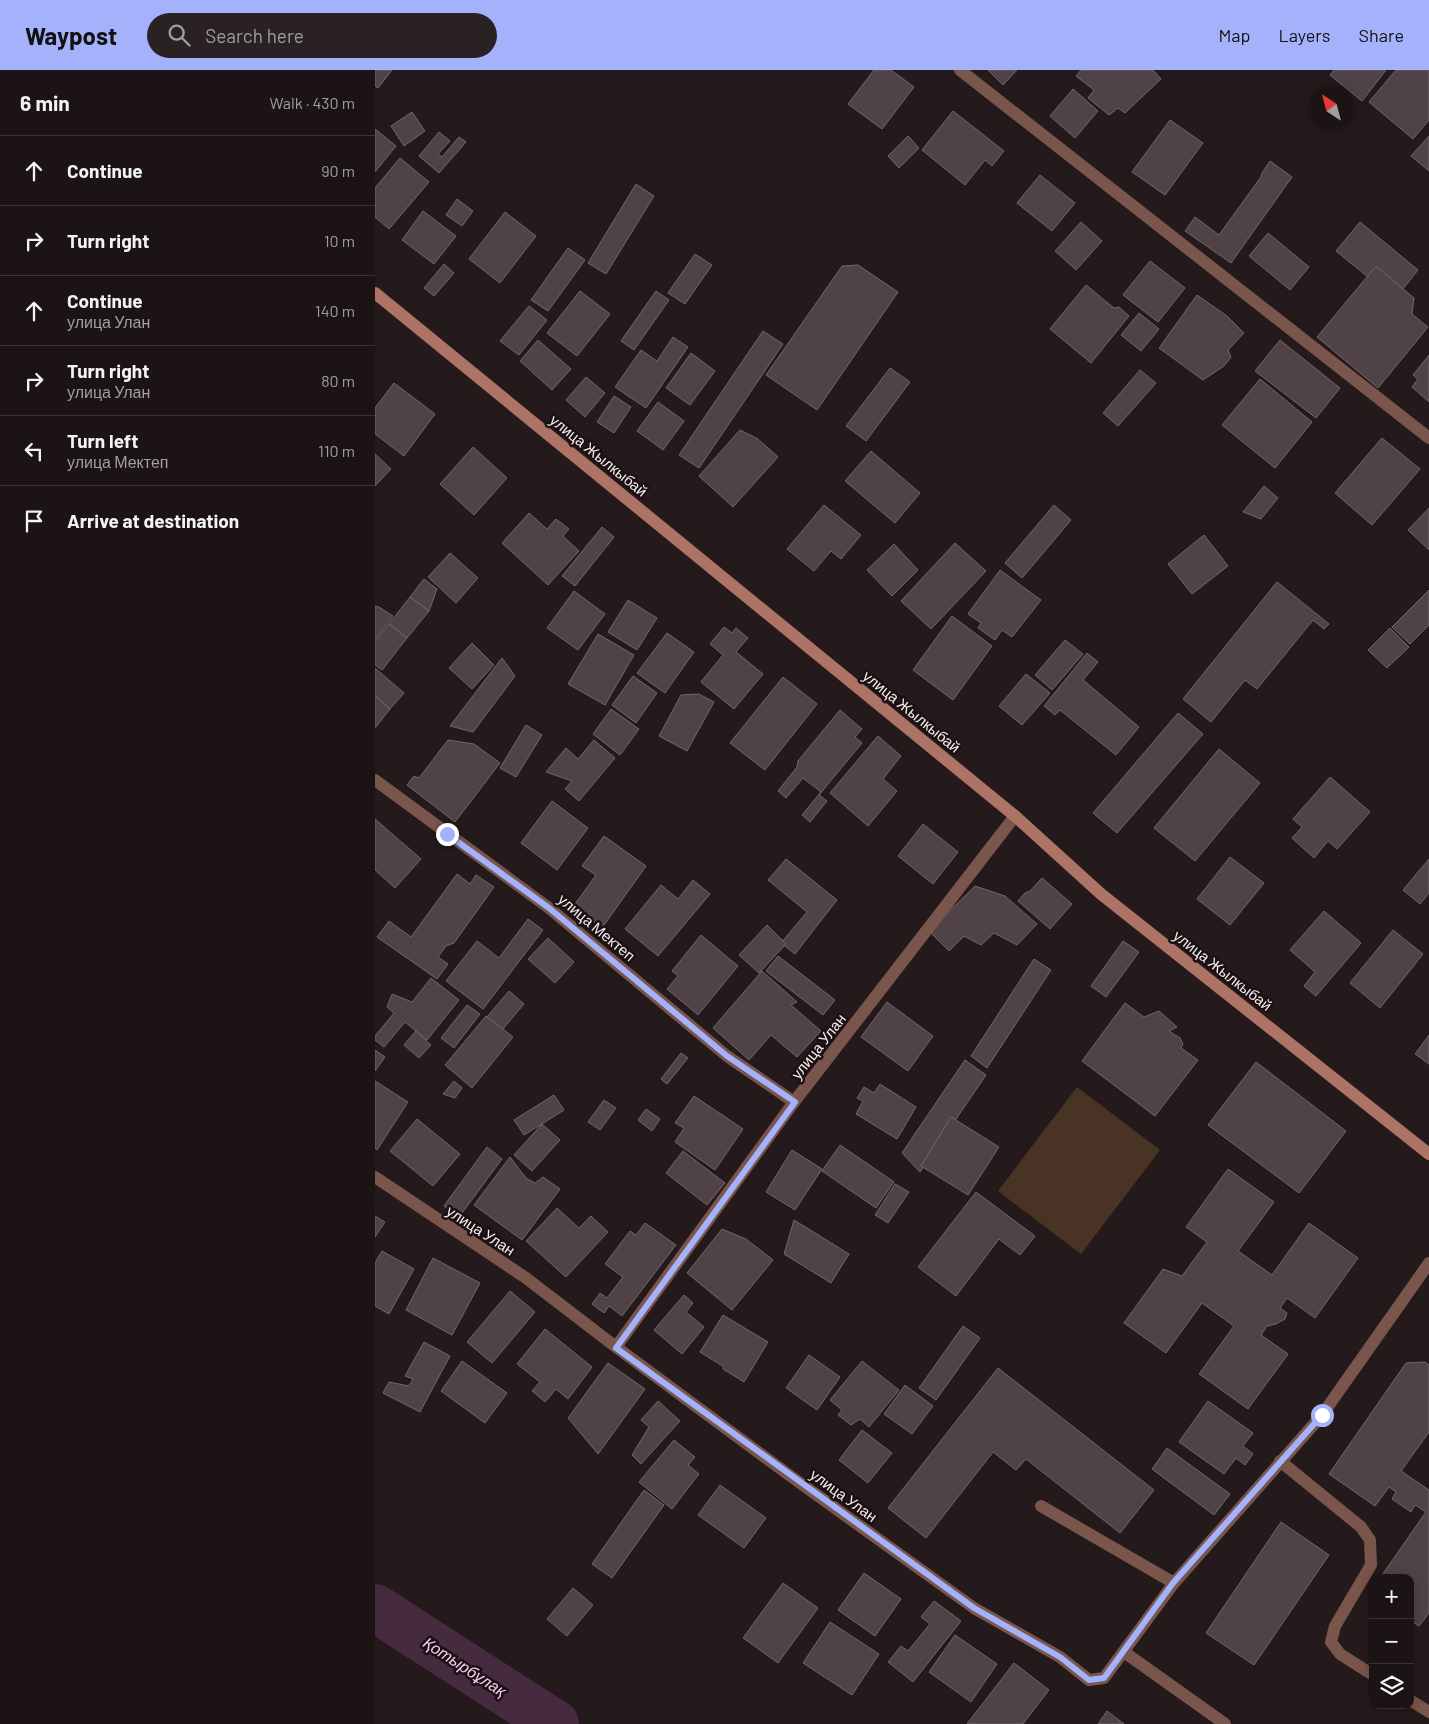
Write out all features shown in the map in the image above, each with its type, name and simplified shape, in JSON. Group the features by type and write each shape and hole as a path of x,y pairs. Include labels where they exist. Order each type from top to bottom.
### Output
{"street":[{"path":"960,70 1429,438"},
{"name":"улица Жылкыбай","path":"375,293 1015,816 1101,894 1429,1154"},
{"name":"улица Мектеп","path":"375,780 549,908 727,1056 795,1102"},
{"name":"улица Улан","path":"616,1348 795,1102 1015,816"},
{"name":"улица Улан","path":"375,1178 526,1278 616,1348 974,1608 1060,1657 1089,1680 1104,1678 1173,1583 1322,1415 1429,1263"},
{"path":"1280,1461 1361,1527 1370,1540 1371,1565 1335,1626 1331,1642 1340,1654 1369,1673"},
{"path":"1041,1506 1173,1583"},
{"path":"1124,1652 1225,1724"},
{"path":"1414,1703 1429,1712"}],"shaded area":[{"path":"1077,1087 1160,1150 1081,1254 998,1191"}],"building":[{"path":"375,70 392,70 378,88 375,86"},
{"path":"874,70 891,70 914,87 882,129 848,104"},
{"path":"988,70 1017,70 1003,85"},
{"path":"1081,70 1153,70 1161,79 1125,113 1118,108 1109,115 1088,98 1094,90 1076,76"},
{"path":"1334,70 1386,70 1362,101 1354,94 1354,85 1342,85 1330,75"},
{"path":"1396,70 1429,70 1429,120 1413,139 1369,102"},
{"path":"1073,89 1098,111 1075,138 1050,116"},
{"path":"953,111 1004,151 992,166 985,160 965,185 922,150"},
{"path":"412,112 425,131 404,146 391,126"},
{"path":"1170,120 1203,143 1165,195 1132,172"},
{"path":"375,129 396,146 375,172"},
{"path":"439,132 450,141 438,154 442,157 459,137 466,142 439,173 419,156"},
{"path":"908,136 919,148 899,168 888,156"},
{"path":"1429,136 1429,171 1411,156"},
{"path":"400,158 429,182 389,229 375,217 375,188"},
{"path":"1270,161 1292,177 1231,263 1185,231 1195,217 1219,235 1261,177"},
{"path":"1040,175 1075,203 1052,231 1017,203"},
{"path":"636,184 654,196 606,274 588,263"},
{"path":"457,199 473,211 462,226 446,215"},
{"path":"423,211 456,236 434,264 402,240"},
{"path":"505,212 536,236 500,283 469,259"},
{"path":"1081,222 1102,241 1076,270 1055,251"},
{"path":"1360,222 1418,270 1395,299 1336,251"},
{"path":"1268,233 1309,267 1290,290 1249,256"},
{"path":"568,248 585,260 548,311 531,300"},
{"path":"695,254 712,265 685,304 668,293"},
{"path":"1150,261 1185,288 1158,322 1123,295"},
{"path":"444,264 454,273 434,296 424,288"},
{"path":"858,265 898,292 817,410 766,375 842,266"},
{"path":"1376,266 1414,298 1412,314 1428,327 1378,388 1317,337"},
{"path":"1086,285 1114,308 1119,307 1129,316 1091,363 1050,329"},
{"path":"580,291 610,314 577,356 547,333"},
{"path":"656,291 669,300 634,350 621,341"},
{"path":"1197,295 1227,316 1244,333 1228,350 1231,357 1224,366 1203,380 1159,348"},
{"path":"529,306 547,320 519,355 500,341"},
{"path":"1139,313 1159,329 1141,351 1121,335"},
{"path":"763,331 783,344 699,468 679,455"},
{"path":"673,337 688,347 646,408 615,387 641,350 657,361"},
{"path":"538,340 571,369 552,390 520,361"},
{"path":"1280,340 1340,388 1316,418 1255,371"},
{"path":"691,353 715,371 690,405 666,388"},
{"path":"1429,355 1429,402 1412,387 1418,379 1413,375"},
{"path":"890,368 910,382 866,441 846,426"},
{"path":"1140,370 1156,383 1118,426 1103,413"},
{"path":"586,377 605,393 585,417 566,400"},
{"path":"1260,379 1312,422 1275,468 1222,425"},
{"path":"394,383 435,414 404,456 375,434 375,408"},
{"path":"614,396 631,407 614,433 597,422"},
{"path":"658,402 684,421 663,450 637,431"},
{"path":"740,430 758,439 778,457 733,507 699,476"},
{"path":"1382,438 1420,469 1372,525 1335,493"},
{"path":"473,447 507,478 474,515 440,484"},
{"path":"871,451 920,493 895,523 845,481"},
{"path":"375,454 391,469 375,486"},
{"path":"1264,486 1278,498 1261,519 1243,512"},
{"path":"824,505 861,535 841,559 831,551 814,571 787,549"},
{"path":"1054,505 1071,520 1022,578 1005,563"},
{"path":"1429,508 1429,550 1408,530"},
{"path":"529,513 547,529 556,519 569,529 563,536 579,551 548,585 502,543"},
{"path":"602,527 614,537 575,586 562,576"},
{"path":"1204,535 1228,566 1192,594 1168,564"},
{"path":"955,543 986,571 931,629 901,601"},
{"path":"894,544 918,570 892,596 867,570"},
{"path":"450,553 478,578 456,603 428,577"},
{"path":"1000,570 1041,600 1012,637 1002,630 995,640 978,628 981,623 968,614"},
{"path":"424,579 437,589 429,611 410,597"},
{"path":"1277,582 1329,624 1324,629 1313,620 1257,689 1245,680 1211,722 1183,699"},
{"path":"1429,590 1429,625 1410,644 1392,627"},
{"path":"574,591 605,614 578,650 547,628"},
{"path":"410,597 429,611 407,638 389,624"},
{"path":"628,600 657,618 637,650 608,632"},
{"path":"375,606 393,616 375,640"},
{"path":"952,616 992,646 953,700 913,670"},
{"path":"389,624 407,638 382,670 375,665 375,642"},
{"path":"724,627 732,633 736,628 748,638 736,652 763,674 734,709 701,682 723,655 710,644"},
{"path":"1390,628 1409,647 1387,668 1368,650"},
{"path":"667,633 694,652 665,693 637,673"},
{"path":"598,634 634,655 605,705 568,684"},
{"path":"1065,640 1083,654 1052,690 1035,675"},
{"path":"472,643 494,665 472,689 449,668"},
{"path":"1087,653 1098,662 1083,680 1139,727 1116,755 1060,710 1055,715 1044,706"},
{"path":"502,658 515,676 473,732 450,726"},
{"path":"375,668 404,693 390,709 375,695"},
{"path":"1026,674 1050,693 1022,725 999,706"},
{"path":"633,676 657,693 636,723 612,705"},
{"path":"783,677 817,704 765,770 730,743"},
{"path":"699,694 714,702 687,751 659,736 681,695"},
{"path":"375,696 390,709 375,728"},
{"path":"611,709 639,729 620,755 593,734"},
{"path":"840,710 862,729 855,737 862,743 819,795 827,801 810,822 802,815 821,792 803,778 786,798 778,791 797,767 798,761"},
{"path":"1178,713 1203,734 1117,833 1093,813"},
{"path":"526,725 542,735 516,777 500,768"},
{"path":"878,736 901,756 883,779 897,791 868,826 830,793"},
{"path":"448,740 474,744 500,763 455,822 407,785 414,776 419,778"},
{"path":"594,740 615,758 579,801 565,789 572,781 546,772 566,748 578,759"},
{"path":"1219,749 1260,783 1195,861 1154,828"},
{"path":"1330,777 1370,812 1337,849 1328,841 1314,858 1292,838 1302,827 1293,819"},
{"path":"552,801 588,828 557,870 521,843"},
{"path":"375,819 421,859 395,888 375,870"},
{"path":"923,824 958,852 933,884 898,856"},
{"path":"604,836 646,866 602,928 573,907 596,875 582,866"},
{"path":"1230,857 1264,883 1230,925 1197,899"},
{"path":"786,859 837,900 795,954 781,943 807,912 768,880"},
{"path":"1429,859 1429,893 1420,904 1403,890"},
{"path":"457,874 470,884 476,875 494,887 454,943 446,946 438,957 448,964 437,979 377,937 389,921 411,937"},
{"path":"1042,878 1072,904 1050,929 1018,901"},
{"path":"693,880 710,894 658,956 625,929 661,885 678,899"},
{"path":"975,886 1005,896 1037,924 1017,945 994,933 981,945 964,936 949,951 929,931"},
{"path":"1324,911 1361,943 1316,996 1304,986 1315,972 1290,950"},
{"path":"528,919 543,930 483,1009 446,981 477,941 499,958"},
{"path":"767,925 786,944 759,973 739,955"},
{"path":"1393,930 1423,954 1380,1008 1350,983"},
{"path":"701,935 738,966 698,1015 667,989 678,976 672,971"},
{"path":"548,938 574,962 555,983 528,959"},
{"path":"1123,941 1139,952 1106,997 1091,986"},
{"path":"778,956 835,1000 823,1015 766,971"},
{"path":"1034,959 1051,970 987,1068 971,1056"},
{"path":"762,971 797,1002 791,1005 821,1031 797,1057 771,1035 749,1060 713,1028"},
{"path":"431,978 459,1000 427,1040 405,1022 384,1047 375,1040 375,1036 394,1013 387,1007 392,994 412,1002"},
{"path":"509,991 524,1004 502,1030 487,1017"},
{"path":"887,1002 933,1036 908,1071 861,1037"},
{"path":"1125,1003 1144,1017 1159,1011 1177,1027 1169,1031 1180,1038 1183,1044 1181,1048 1198,1060 1155,1116 1082,1061"},
{"path":"467,1005 480,1014 454,1048 441,1038"},
{"path":"486,1016 513,1037 472,1088 445,1065"},
{"path":"416,1031 431,1045 419,1058 404,1045"},
{"path":"1429,1035 1429,1064 1415,1054"},
{"path":"375,1050 385,1057 375,1071"},
{"path":"681,1053 688,1058 667,1084 661,1079"},
{"path":"965,1060 986,1075 920,1172 902,1153"},
{"path":"1256,1062 1346,1131 1299,1193 1208,1125"},
{"path":"375,1081 408,1102 377,1150 375,1148"},
{"path":"454,1081 462,1088 455,1098 443,1094"},
{"path":"880,1084 916,1107 897,1139 856,1114 863,1101 857,1098 864,1087 874,1093"},
{"path":"554,1095 564,1110 524,1135 514,1120"},
{"path":"694,1096 743,1129 715,1170 675,1142 684,1128 675,1123"},
{"path":"604,1100 616,1108 600,1130 588,1122"},
{"path":"646,1109 660,1119 652,1131 638,1120"},
{"path":"951,1117 999,1147 968,1195 921,1166"},
{"path":"417,1119 460,1154 433,1186 390,1151"},
{"path":"542,1124 560,1140 532,1171 514,1155"},
{"path":"840,1145 894,1182 876,1208 822,1171"},
{"path":"487,1147 502,1159 459,1217 444,1206"},
{"path":"792,1150 822,1169 795,1210 766,1192"},
{"path":"683,1151 725,1183 707,1205 666,1173"},
{"path":"510,1157 526,1178 535,1183 543,1177 560,1189 522,1240 474,1205"},
{"path":"1228,1169 1274,1202 1238,1251 1272,1275 1309,1223 1358,1258 1315,1318 1287,1298 1280,1308 1287,1313 1285,1319 1267,1326 1261,1335 1288,1354 1248,1409 1199,1374 1234,1326 1202,1303 1166,1353 1124,1323 1163,1269 1182,1276 1207,1242 1186,1227"},
{"path":"895,1184 909,1192 888,1223 875,1215"},
{"path":"976,1192 1035,1236 1020,1255 999,1239 956,1296 918,1267"},
{"path":"557,1208 579,1228 591,1216 608,1232 566,1277 526,1241"},
{"path":"375,1216 385,1222 375,1237"},
{"path":"794,1220 849,1254 831,1283 784,1254"},
{"path":"645,1223 676,1245 622,1316 609,1306 604,1313 592,1304 600,1293 607,1298 623,1277 605,1264 630,1231 636,1235"},
{"path":"722,1229 746,1239 773,1260 732,1310 687,1273"},
{"path":"382,1251 414,1269 389,1314 375,1306 375,1263"},
{"path":"433,1258 480,1283 452,1335 406,1310"},
{"path":"510,1291 535,1312 492,1363 467,1342"},
{"path":"684,1295 693,1303 686,1312 704,1327 682,1354 654,1330"},
{"path":"723,1315 768,1342 744,1382 700,1352"},
{"path":"963,1326 980,1338 936,1400 919,1388"},
{"path":"545,1329 592,1367 568,1399 556,1389 545,1402 532,1391 540,1382 517,1364"},
{"path":"424,1342 450,1356 420,1412 383,1393 389,1382 409,1386 413,1379 405,1376"},
{"path":"809,1355 840,1377 817,1410 786,1388"},
{"path":"462,1361 507,1393 485,1423 441,1391"},
{"path":"862,1361 899,1390 869,1427 860,1419 851,1425 838,1415 842,1410 830,1400"},
{"path":"1425,1362 1429,1365 1429,1432 1401,1471 1429,1490 1429,1613 1419,1626 1414,1623 1414,1574 1383,1574 1426,1512 1415,1505 1411,1512 1392,1499 1396,1492 1389,1487 1375,1506 1329,1474 1406,1363"},
{"path":"608,1363 645,1389 598,1454 568,1418"},
{"path":"998,1368 1154,1490 1120,1533 1026,1459 1016,1470 993,1452 926,1538 888,1508"},
{"path":"905,1385 933,1406 912,1434 884,1414"},
{"path":"658,1401 680,1421 641,1464 632,1455 649,1427 641,1420"},
{"path":"1208,1401 1253,1433 1243,1446 1253,1454 1245,1465 1236,1458 1224,1474 1179,1442"},
{"path":"862,1430 892,1453 868,1483 839,1460"},
{"path":"674,1440 695,1457 688,1465 699,1474 672,1509 639,1482"},
{"path":"1167,1448 1230,1494 1214,1515 1152,1469"},
{"path":"720,1485 766,1518 744,1548 698,1515"},
{"path":"644,1490 664,1505 612,1578 592,1564"},
{"path":"1281,1522 1329,1555 1254,1665 1206,1633"},
{"path":"864,1573 901,1599 875,1636 838,1610"},
{"path":"783,1583 818,1608 778,1663 743,1638"},
{"path":"573,1588 593,1605 567,1636 547,1619"},
{"path":"934,1601 961,1621 913,1682 888,1662 901,1646 908,1651 930,1624 921,1617"},
{"path":"830,1622 879,1654 852,1695 803,1663"},
{"path":"955,1635 997,1664 971,1702 929,1672"},
{"path":"1014,1663 1049,1690 1023,1724 967,1724"},
{"path":"1107,1711 1124,1724 1098,1724"}],"waterway":[{"name":"Қотырбұлақ","path":"375,1608 555,1724"}],"route":[{"path":"447,834 549,908 727,1056 795,1102 616,1348 974,1608 1060,1657 1089,1680 1104,1678 1173,1583 1322,1415"}]}
